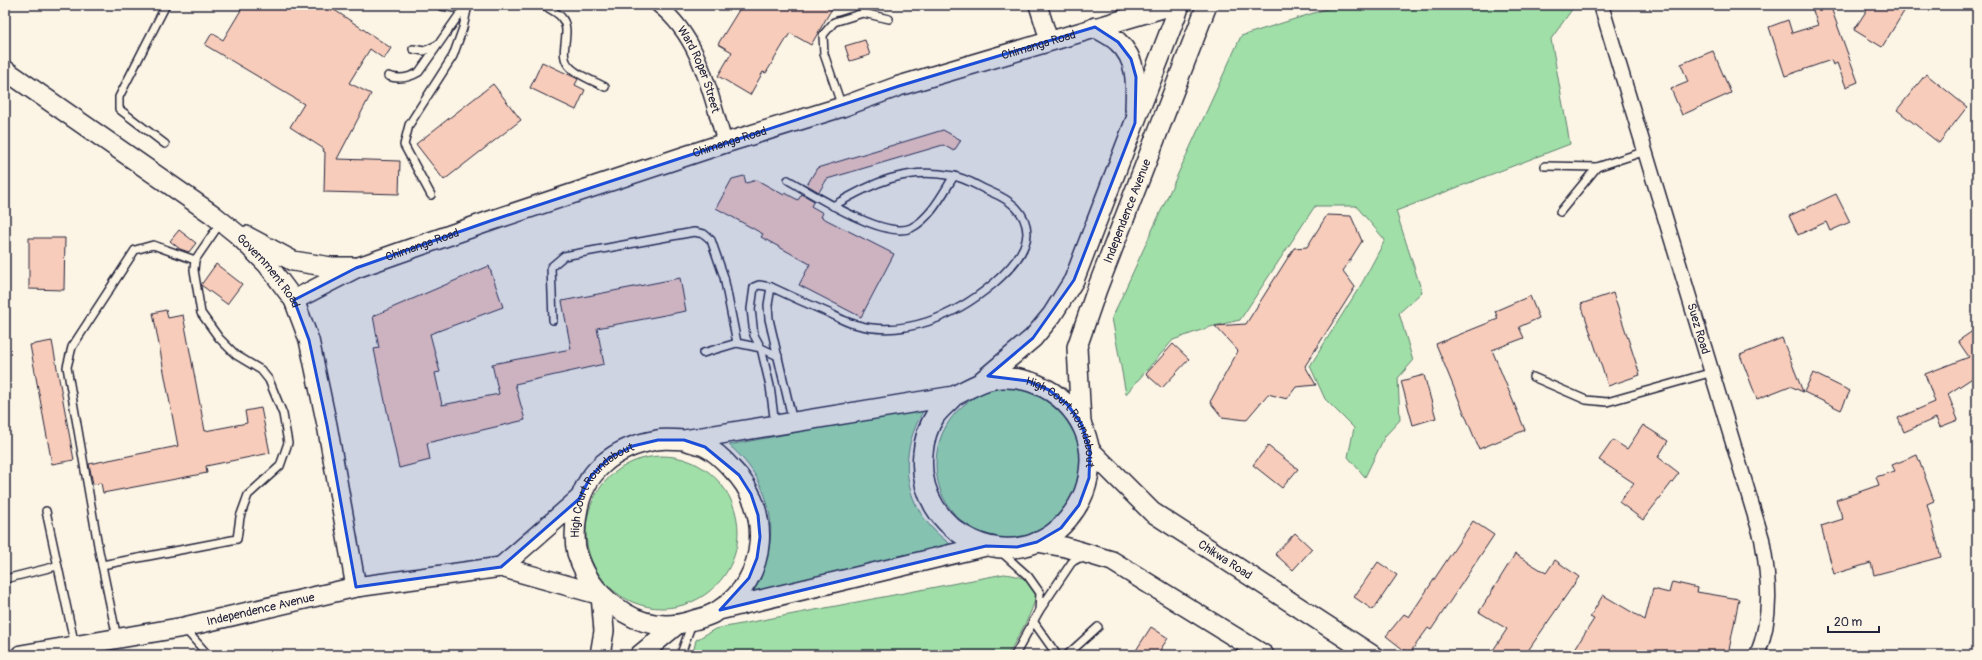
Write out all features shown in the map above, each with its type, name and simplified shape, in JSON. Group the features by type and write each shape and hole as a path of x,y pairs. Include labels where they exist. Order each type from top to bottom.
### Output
{"main road":[{"name":"Chimanga Road","path":"294,300 356,268 725,143 842,107 899,86 1049,40 1173,5"},
{"name":"Independence Avenue","path":"981,382 1033,338 1052,315 1074,280 1180,5"},
{"name":"Independence Avenue","path":"1081,423 1077,347 1100,282 1207,5"},
{"path":"1095,27 1118,42 1131,59 1136,77 1135,123"},
{"name":"Government Road","path":"5,70 117,147 237,234 266,264 294,300 309,340 328,425 356,587"},
{"path":"237,234 250,237 293,260 325,266 356,268"},
{"name":"High Court Roundabout","path":"684,440 705,447 729,465 739,475 751,494 758,515 760,537 757,558 749,578 737,596 720,610 707,617 675,626 653,624 634,618 601,595 585,575 576,551 575,525 579,500 591,476 609,458 633,446 658,440 684,440 954,396 981,382 1004,378 1028,381 1049,390 1067,404 1081,423 1090,450 1089,478 1079,505 1061,528 1037,542 1017,547 991,547 720,610"},
{"name":"High Court Roundabout","path":"954,396 935,416 924,441 921,468 926,494 940,518 961,536 991,547"},
{"name":"Chikwa Road","path":"1090,450 1152,512 1372,655"},
{"path":"501,567 579,500"},
{"path":"1037,542 1065,547 1112,561 1264,655"},
{"name":"Independence Avenue","path":"21,655 184,627 356,587 501,567 601,595"},
{"path":"600,655 604,631 601,595"},
{"path":"640,655 675,626"}],"street":[{"name":"Ward Roper Street","path":"658,5 678,23 695,49 725,143"},
{"path":"1038,5 1049,40"},
{"name":"Suez Road","path":"1601,5 1713,372 1762,539 1767,571 1767,617 1763,641 1756,655"}],"lane":[{"path":"165,144 119,109 119,97 166,5"},
{"path":"441,6 454,8 460,5"},
{"path":"388,76 395,79 411,77 419,72 467,5"},
{"path":"431,195 404,145 409,125 453,56 463,28 467,5"},
{"path":"543,5 561,17 565,25 566,43 564,57 570,67 605,87"},
{"path":"842,107 824,54 823,35 834,22 863,13 889,19"},
{"path":"413,49 424,51 438,45"},
{"path":"1545,166 1597,167 1646,151"},
{"path":"1560,212 1597,167"},
{"path":"784,424 770,386 761,348 754,335 751,309 752,291 756,286 771,287 854,324 899,329 923,324 952,311 977,297 1013,265 1022,249 1027,234 1025,223 1019,210 1011,202 954,176 924,172 899,176 877,183 833,206"},
{"path":"788,180 833,206 862,220 890,229 904,230 924,219 954,176"},
{"path":"102,565 237,539 240,517 248,495 280,466 288,443 283,414 269,380 261,370 236,355 219,338 201,313 194,270 195,260 221,222"},
{"path":"553,320 551,267 564,256 694,232 704,234 711,240 724,277 737,343"},
{"path":"117,639 102,565 67,367 72,347 134,250 153,245 195,260"},
{"path":"771,287 768,305 769,319 778,356 784,424"},
{"path":"703,353 737,343 761,348 778,356"},
{"path":"1533,377 1586,400 1607,402 1713,372"},
{"path":"46,511 75,646"},
{"path":"991,547 1028,576 1040,593 1039,611"},
{"path":"1015,655 1039,611 1072,562 1088,554"},
{"path":"5,578 57,566"},
{"path":"684,655 682,651 693,621"},
{"path":"1033,621 1057,655"},
{"path":"184,627 208,655"},
{"path":"1067,655 1098,627"}],"highlighted area":[{"path":"1095,27 1118,42 1131,59 1136,77 1135,123 1074,280 1033,338 988,376 1028,381 1049,390 1067,404 1081,423 1090,450 1089,478 1079,505 1061,528 1037,542 1017,547 986,546 720,610 749,578 757,558 760,537 758,515 751,494 739,475 705,447 684,440 658,440 633,446 609,458 591,476 579,499 501,567 356,587 327,425 309,340 294,300 356,268 490,221 899,86"}],"green space":[{"path":"1339,5 1573,5 1573,8 1551,39 1570,144 1396,211 1422,292 1399,313 1413,361 1398,378 1400,420 1385,436 1365,477 1348,457 1354,428 1325,399 1310,366 1362,283 1385,240 1356,206 1315,206 1240,320 1210,327 1173,340 1126,394 1112,318 1241,36"},
{"path":"1005,386 1020,387 1048,395 1085,439 1080,496 1044,530 1037,535 1023,538 1005,538 976,530 954,514 941,491 936,466 940,440 952,417 974,398"},
{"path":"925,408 915,428 909,448 907,467 909,486 915,503 925,520 939,535 956,548 751,592 768,553 771,533 770,514 765,495 756,478 745,461 729,445"},
{"path":"655,456 669,456 684,459 698,465 716,478 729,496 735,510 738,532 735,554 729,568 716,586 698,599 684,605 669,608 655,608 640,605 626,599 614,591 603,580 595,568 589,554 586,539 586,525 589,510 595,496 603,484 614,473 626,465 640,459"},
{"path":"1004,574 1018,576 1026,580 1035,590 1035,597 1030,613 1008,655 695,655 693,653 696,640 715,629"}],"building":[{"path":"244,5 327,5 391,48 384,59 370,49 349,83 371,94 337,159 400,161 399,194 324,192 324,149 290,127 304,104 205,45 212,33 223,40"},
{"path":"742,5 834,5 811,45 790,33 766,73 763,72 750,95 718,76 732,52 718,44"},
{"path":"1811,5 1830,5 1858,82 1846,87 1837,63 1833,65 1831,60 1785,76 1769,27 1788,20 1792,33 1818,25"},
{"path":"1870,5 1908,5 1882,47 1854,30"},
{"path":"865,40 870,55 850,61 845,46"},
{"path":"1713,51 1731,93 1682,115 1671,89 1688,82 1681,64"},
{"path":"542,62 578,79 575,85 585,90 576,110 530,88"},
{"path":"1926,74 1967,107 1939,143 1897,110"},
{"path":"493,84 521,120 444,180 416,144"},
{"path":"943,130 961,140 954,151 943,145 827,179 819,192 807,185 817,168"},
{"path":"744,176 746,183 757,180 784,195 785,193 798,200 802,194 814,201 811,206 823,213 821,217 894,254 861,317 799,285 810,264 761,237 763,234 716,208 732,179"},
{"path":"1836,194 1850,222 1830,231 1826,222 1798,235 1789,216"},
{"path":"1327,215 1351,216 1362,241 1343,271 1355,287 1305,366 1316,385 1296,387 1287,399 1268,394 1246,420 1222,417 1210,402 1238,351 1215,326 1246,324 1294,248 1307,247"},
{"path":"179,230 196,243 189,252 180,249 170,241"},
{"path":"29,238 65,238 64,290 29,289"},
{"path":"216,264 242,284 227,304 201,285"},
{"path":"489,266 503,307 430,334 440,372 435,373 442,405 499,394 492,364 571,349 562,301 680,278 686,311 597,328 604,364 515,384 525,420 427,443 430,460 399,468 374,349 379,348 373,316"},
{"path":"1613,293 1640,375 1608,386 1581,304"},
{"path":"1530,296 1539,318 1519,327 1524,338 1492,350 1525,430 1479,449 1436,344 1498,319 1495,311"},
{"path":"166,310 168,318 183,315 205,431 247,423 245,411 261,408 270,453 206,466 207,473 103,493 101,483 93,484 89,464 178,446 153,313"},
{"path":"1977,328 1977,375 1948,394 1958,420 1940,427 1936,418 1904,432 1898,418 1935,402 1925,374 1969,357 1958,341"},
{"path":"1782,338 1803,392 1790,386 1757,399 1740,355"},
{"path":"52,341 74,460 52,464 30,345"},
{"path":"1173,344 1189,359 1162,388 1146,374"},
{"path":"1813,373 1850,391 1841,410 1804,392"},
{"path":"1424,375 1436,418 1413,425 1401,381"},
{"path":"1643,425 1668,441 1658,457 1679,473 1643,520 1619,502 1634,483 1599,460 1613,440 1627,449"},
{"path":"1268,446 1298,469 1282,488 1253,465"},
{"path":"1917,455 1934,501 1927,504 1941,557 1874,575 1871,563 1834,574 1821,526 1843,519 1836,500 1879,485 1876,477 1895,471 1892,465"},
{"path":"1473,521 1494,535 1431,630 1428,628 1409,654 1386,636 1404,614 1409,617"},
{"path":"1295,533 1312,549 1293,570 1275,554"},
{"path":"1515,554 1546,573 1555,560 1579,577 1525,655 1490,655 1507,629 1479,612"},
{"path":"1378,562 1397,575 1373,610 1354,597"},
{"path":"1672,582 1698,588 1697,592 1739,599 1728,655 1571,655 1594,619 1590,617 1603,595 1645,620 1653,589 1669,593"},
{"path":"1151,627 1168,638 1157,655 1133,655"}]}
